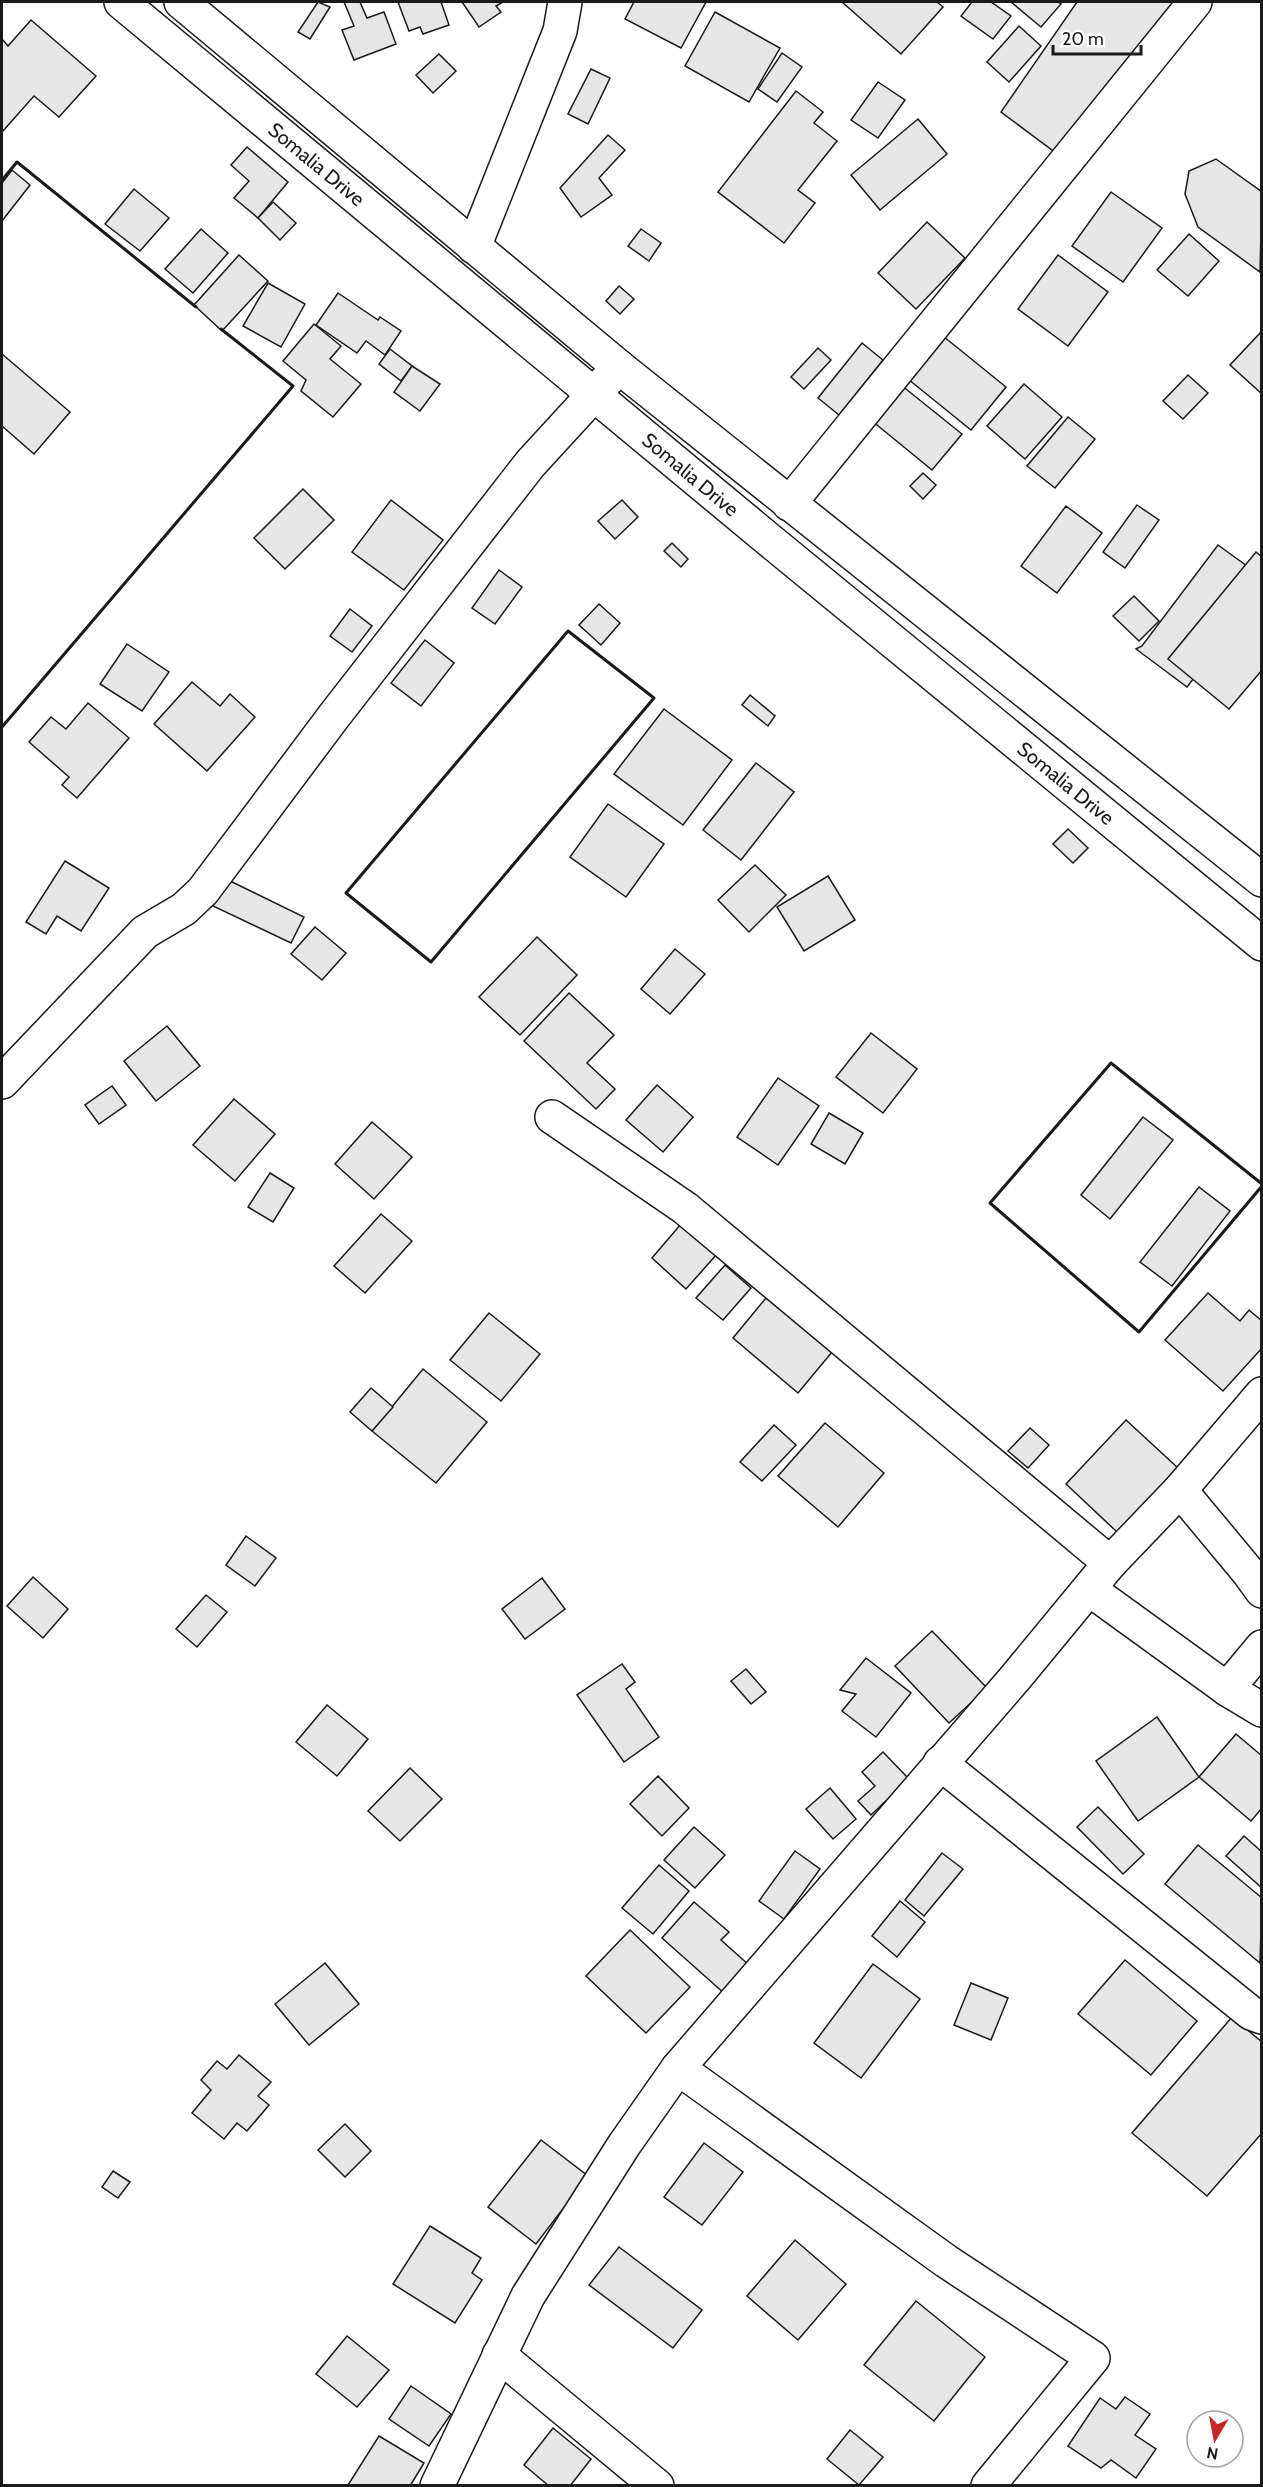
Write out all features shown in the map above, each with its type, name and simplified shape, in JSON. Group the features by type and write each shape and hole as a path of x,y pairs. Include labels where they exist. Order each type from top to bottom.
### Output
{"street":[{"name":"Somalia Drive","path":"121,2 594,395 1262,944"},
{"name":"Somalia Drive","path":"181,2 619,368 1262,880"},
{"path":"474,247 560,31 565,2"},
{"path":"789,504 1195,2"},
{"path":"2,1082 145,932 184,909 202,891 341,707 530,464 619,368"},
{"path":"552,1117 685,1208 1110,1563"},
{"path":"437,2486 528,2296 624,2145 678,2068 1110,1563 1180,1490 1262,1394"},
{"path":"1180,1490 1262,1591"},
{"path":"1089,1589 1227,1689 1262,1710"},
{"path":"1227,1689 1262,1647"},
{"path":"940,1763 1258,2010"},
{"path":"678,2068 946,2261 1093,2358 988,2486"},
{"path":"499,2355 657,2486"}],"building":[{"path":"318,2 330,7 310,39 298,32"},
{"path":"344,2 360,2 367,18 384,12 396,44 354,60 342,30 354,26"},
{"path":"398,2 441,2 449,25 423,34 420,27 409,31"},
{"path":"462,2 503,2 496,6 501,12 479,27"},
{"path":"634,2 706,2 681,48 625,19"},
{"path":"842,2 937,2 943,7 901,54"},
{"path":"972,2 991,2 1011,16 993,39 961,16"},
{"path":"1011,2 1058,2 1061,4 1041,27"},
{"path":"1077,2 1187,2 1064,159 1001,112"},
{"path":"715,12 780,48 749,102 685,66"},
{"path":"31,20 96,76 59,117 34,96 2,132 2,39 8,46"},
{"path":"1019,26 1041,46 1009,82 987,62"},
{"path":"782,53 802,67 777,102 758,89"},
{"path":"439,54 456,71 433,93 416,75"},
{"path":"591,69 610,78 588,124 568,114"},
{"path":"878,82 905,100 878,138 851,120"},
{"path":"796,91 823,112 814,123 837,141 798,190 815,203 784,243 718,192"},
{"path":"918,119 947,154 880,210 851,175"},
{"path":"608,135 625,150 599,178 612,195 581,217 560,188"},
{"path":"247,147 288,182 258,218 234,198 249,181 231,165"},
{"path":"1216,159 1262,192 1260,272 1198,227 1185,194 1189,171"},
{"path":"12,170 30,185 2,221 2,183"},
{"path":"134,189 169,218 140,251 105,224"},
{"path":"1111,192 1162,228 1123,282 1072,246"},
{"path":"273,202 296,223 280,240 258,218"},
{"path":"927,222 965,258 916,309 878,273"},
{"path":"201,229 228,253 193,293 165,269"},
{"path":"641,229 661,243 649,261 628,246"},
{"path":"1189,234 1219,261 1188,296 1157,270"},
{"path":"239,255 268,281 222,331 194,305"},
{"path":"1058,255 1108,292 1068,346 1018,309"},
{"path":"268,283 305,304 281,347 243,326"},
{"path":"619,286 634,299 620,314 606,301"},
{"path":"338,293 378,320 380,317 401,331 385,355 366,341 357,353 316,325"},
{"path":"314,324 341,346 330,359 361,384 333,417 301,391 306,380 283,361"},
{"path":"933,328 1006,387 971,430 898,371"},
{"path":"1262,331 1262,394 1230,365"},
{"path":"862,343 883,360 839,415 818,398"},
{"path":"818,348 831,360 804,389 791,377"},
{"path":"390,349 412,366 401,381 379,364"},
{"path":"2,354 70,412 34,454 2,426"},
{"path":"412,366 440,384 420,411 394,392"},
{"path":"1188,375 1208,393 1183,419 1163,401"},
{"path":"896,381 962,434 932,470 866,416"},
{"path":"1024,384 1062,417 1025,459 987,426"},
{"path":"1068,417 1095,439 1055,488 1027,466"},
{"path":"923,473 936,485 923,499 910,486"},
{"path":"303,489 334,520 285,569 254,538"},
{"path":"391,500 443,540 404,590 352,552"},
{"path":"622,500 638,517 615,539 598,521"},
{"path":"1137,505 1159,520 1125,568 1103,552"},
{"path":"1066,506 1102,533 1057,593 1021,566"},
{"path":"672,543 688,559 681,567 664,551"},
{"path":"1218,545 1262,577 1262,589 1187,687 1136,649 1142,646"},
{"path":"1256,552 1262,557 1262,670 1229,709 1168,659"},
{"path":"499,570 522,587 495,624 472,608"},
{"path":"1134,596 1159,621 1139,641 1113,616"},
{"path":"599,604 620,623 601,645 579,625"},
{"path":"350,609 372,626 352,652 330,636"},
{"path":"425,640 454,663 421,706 391,683"},
{"path":"127,644 169,672 142,711 100,684"},
{"path":"192,682 220,706 230,694 255,717 207,771 154,724"},
{"path":"750,695 775,716 768,726 742,705"},
{"path":"88,703 129,738 77,798 62,785 69,777 29,742 51,717 66,729"},
{"path":"664,709 732,760 683,825 614,774"},
{"path":"756,763 794,792 741,860 703,830"},
{"path":"608,804 664,844 626,897 570,857"},
{"path":"1068,829 1088,848 1073,863 1053,844"},
{"path":"65,861 109,888 81,931 57,916 46,934 26,922"},
{"path":"755,865 786,895 749,932 718,900"},
{"path":"828,876 855,920 804,951 777,907"},
{"path":"226,879 304,917 291,943 213,906"},
{"path":"315,927 346,953 322,980 291,954"},
{"path":"537,937 577,975 520,1035 479,997"},
{"path":"675,949 705,974 670,1014 641,989"},
{"path":"569,993 614,1035 587,1063 615,1089 596,1109 524,1041"},
{"path":"167,1026 200,1066 156,1101 124,1061"},
{"path":"871,1033 917,1069 883,1113 836,1077"},
{"path":"778,1078 819,1106 778,1165 737,1137"},
{"path":"657,1085 693,1117 663,1152 626,1120"},
{"path":"112,1086 126,1105 99,1124 85,1105"},
{"path":"234,1099 275,1134 235,1181 193,1145"},
{"path":"829,1113 863,1133 845,1164 811,1144"},
{"path":"1143,1117 1173,1140 1110,1219 1081,1195"},
{"path":"372,1122 412,1157 374,1199 335,1164"},
{"path":"270,1173 294,1188 273,1222 248,1207"},
{"path":"1199,1187 1230,1211 1172,1286 1140,1262"},
{"path":"381,1214 412,1241 365,1293 334,1266"},
{"path":"681,1224 717,1254 686,1289 652,1258"},
{"path":"725,1265 751,1288 723,1320 696,1298"},
{"path":"1208,1293 1240,1321 1249,1310 1262,1321 1262,1348 1223,1391 1165,1340"},
{"path":"766,1298 832,1352 798,1393 733,1338"},
{"path":"489,1313 540,1354 501,1401 450,1360"},
{"path":"423,1369 487,1422 436,1483 372,1431"},
{"path":"371,1388 393,1407 372,1431 350,1412"},
{"path":"1126,1420 1178,1468 1117,1532 1066,1484"},
{"path":"825,1423 884,1473 838,1527 778,1476"},
{"path":"774,1425 796,1445 762,1481 740,1462"},
{"path":"1030,1428 1049,1445 1028,1468 1008,1451"},
{"path":"246,1536 276,1558 255,1586 226,1565"},
{"path":"33,1577 68,1609 43,1638 7,1606"},
{"path":"542,1578 565,1609 525,1639 502,1609"},
{"path":"206,1595 227,1612 197,1647 176,1629"},
{"path":"932,1631 987,1688 949,1723 895,1666"},
{"path":"866,1658 911,1693 876,1737 842,1711 856,1694 840,1690"},
{"path":"622,1664 635,1682 626,1689 659,1737 624,1762 577,1695"},
{"path":"746,1669 766,1692 751,1704 731,1681"},
{"path":"327,1705 368,1739 337,1776 296,1742"},
{"path":"1157,1717 1199,1777 1138,1821 1096,1761"},
{"path":"1236,1734 1262,1756 1262,1808 1251,1821 1199,1777"},
{"path":"883,1752 909,1779 871,1815 858,1801 875,1786 862,1772"},
{"path":"410,1768 442,1799 400,1841 368,1811"},
{"path":"658,1776 689,1808 662,1836 630,1804"},
{"path":"830,1788 856,1819 833,1839 806,1809"},
{"path":"1098,1807 1144,1854 1123,1874 1077,1827"},
{"path":"694,1827 725,1855 695,1888 664,1860"},
{"path":"1244,1836 1262,1852 1262,1888 1226,1856"},
{"path":"1198,1845 1262,1898 1260,1963 1165,1884"},
{"path":"795,1851 820,1869 784,1919 759,1901"},
{"path":"942,1853 963,1869 924,1916 905,1900"},
{"path":"659,1865 689,1891 653,1934 622,1908"},
{"path":"900,1901 925,1922 897,1957 872,1936"},
{"path":"694,1902 729,1932 721,1940 750,1966 725,1994 662,1938"},
{"path":"630,1930 690,1987 646,2033 586,1976"},
{"path":"1125,1960 1197,2021 1151,2075 1078,2014"},
{"path":"325,1963 359,2004 309,2045 275,2004"},
{"path":"873,1964 920,1999 861,2078 814,2043"},
{"path":"971,1983 1008,1998 991,2040 954,2025"},
{"path":"1232,2017 1262,2042 1262,2133 1207,2196 1132,2133"},
{"path":"239,2055 271,2082 258,2096 269,2105 247,2131 237,2123 224,2139 192,2113 211,2090 201,2080 217,2061 227,2069"},
{"path":"345,2124 371,2151 345,2177 318,2150"},
{"path":"541,2140 588,2176 536,2244 488,2207"},
{"path":"704,2143 743,2172 702,2225 664,2197"},
{"path":"113,2171 130,2182 118,2198 102,2187"},
{"path":"430,2226 481,2258 472,2273 482,2280 455,2323 393,2284"},
{"path":"795,2240 846,2284 798,2340 747,2296"},
{"path":"619,2247 702,2310 673,2348 589,2285"},
{"path":"916,2301 985,2357 934,2421 864,2365"},
{"path":"347,2336 389,2370 357,2407 316,2374"},
{"path":"411,2386 451,2414 429,2446 389,2419"},
{"path":"1125,2397 1150,2414 1135,2435 1156,2449 1136,2478 1111,2460 1101,2468 1068,2446 1100,2398 1116,2409"},
{"path":"553,2428 591,2459 570,2486 549,2486 524,2465"},
{"path":"850,2430 883,2457 859,2485 827,2459"},
{"path":"379,2436 424,2463 410,2486 348,2485"}],"wall":[{"path":"2,180 17,162 196,307"},
{"path":"2,727 293,386 221,329"},
{"path":"568,631 654,698 431,962 346,893 568,631"},
{"path":"1262,1184 1111,1063 990,1203 1139,1332 1262,1186"}]}
